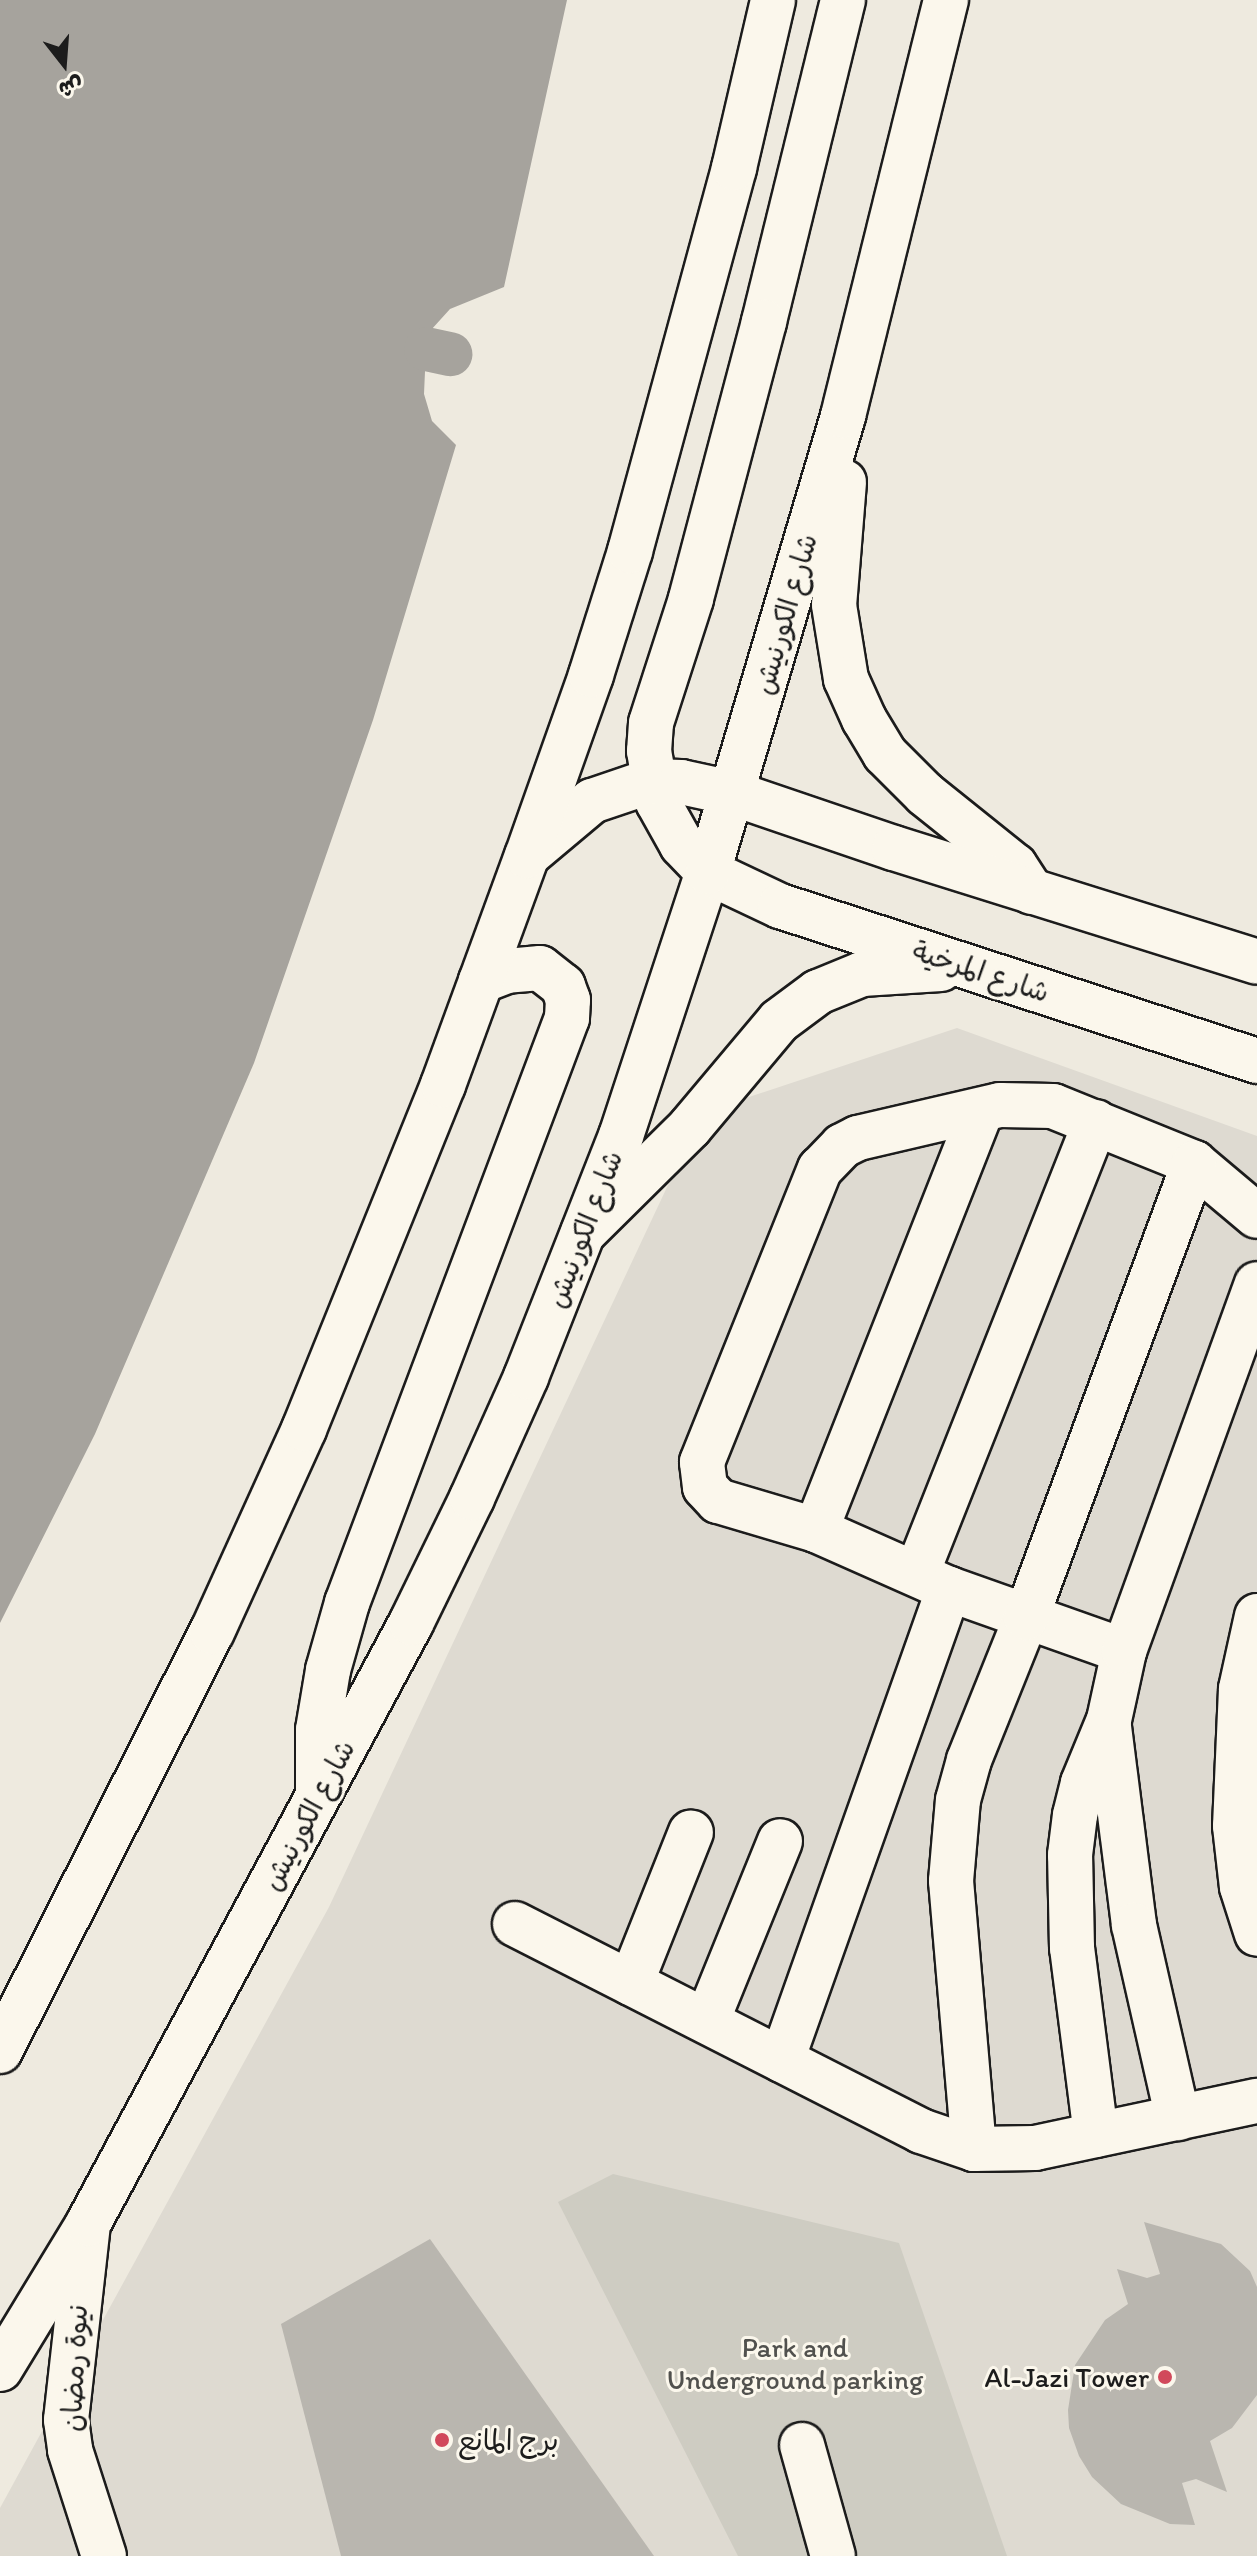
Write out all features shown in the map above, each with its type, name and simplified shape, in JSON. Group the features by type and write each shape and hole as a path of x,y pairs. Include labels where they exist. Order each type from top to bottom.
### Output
{"main road":[{"path":"0,2051 212,1632 291,1458 376,1253 481,981 591,675 630,551 734,168 773,0"},
{"path":"708,872 668,825 651,781 651,723 695,584 843,0"},
{"name":"شارع الكورنيش","path":"0,2369 88,2224 411,1623 526,1377 656,1039 708,872 843,416 946,0"},
{"path":"843,416 845,469 834,605 846,679 871,736 885,754 925,794 1015,866 1032,892"},
{"path":"527,856 592,801 651,781 681,782 732,793 1257,962"},
{"name":"شارع المرخية","path":"708,872 780,906 1257,1061"},
{"path":"583,1233 690,1127 779,1021 818,992 862,974 967,967"},
{"path":"318,1796 318,1730 328,1670 347,1603 371,1531 567,1018 568,1000 563,986 540,968 507,971 481,981"},
{"path":"1124,1651 1026,1618 816,1530 718,1501 705,1487 702,1462 820,1169 842,1146 858,1138 1000,1105 1037,1104 1096,1122 1194,1163 1257,1216"},
{"path":"816,1530 981,1111"},
{"path":"782,2060 933,1581 1096,1122"},
{"path":"974,2149 953,1921 952,1841 969,1760 1026,1618 1194,1163"},
{"path":"1096,2135 1072,1948 1070,1855 1083,1783 1109,1720 1124,1651 1257,1284"},
{"path":"1257,1616 1241,1689 1235,1826 1250,1886 1257,1934"},
{"path":"1109,1720 1134,1925 1178,2118"},
{"path":"631,1983 691,1832"},
{"path":"707,2021 780,1841"},
{"path":"515,1924 921,2131 974,2149 1035,2148 1257,2101"},
{"name":"نيوة رمضان","path":"88,2224 66,2420 70,2450 104,2556"},
{"path":"809,2556 790,2449 833,2556"}],"shaded area":[{"path":"0,0 567,0 504,287 450,309 431,330 426,349 424,394 432,421 456,445 373,720 254,1063 95,1434 0,1623"},
{"path":"957,1028 1257,1136 1257,2556 0,2556 0,2508 329,1907 668,1185 737,1101"}],"green space":[{"name":"Park and Underground parking","path":"613,2174 899,2243 1007,2556 738,2556 558,2202"}],"building":[{"name":"Al-Jazi Tower","path":"1144,2222 1221,2244 1250,2271 1257,2287 1257,2395 1232,2428 1210,2441 1227,2492 1196,2479 1182,2483 1195,2525 1170,2524 1121,2504 1092,2477 1079,2456 1069,2428 1068,2410 1075,2365 1105,2320 1128,2304 1117,2269 1147,2278 1160,2274"},
{"name":"برج المانع","path":"430,2239 654,2556 341,2556 281,2324"}],"waterway":[{"path":"426,349 450,354"}],"place":[{"name":"Al-Jazi Tower","path":"1165,2377"},
{"name":"برج المانع","path":"442,2440"}]}
